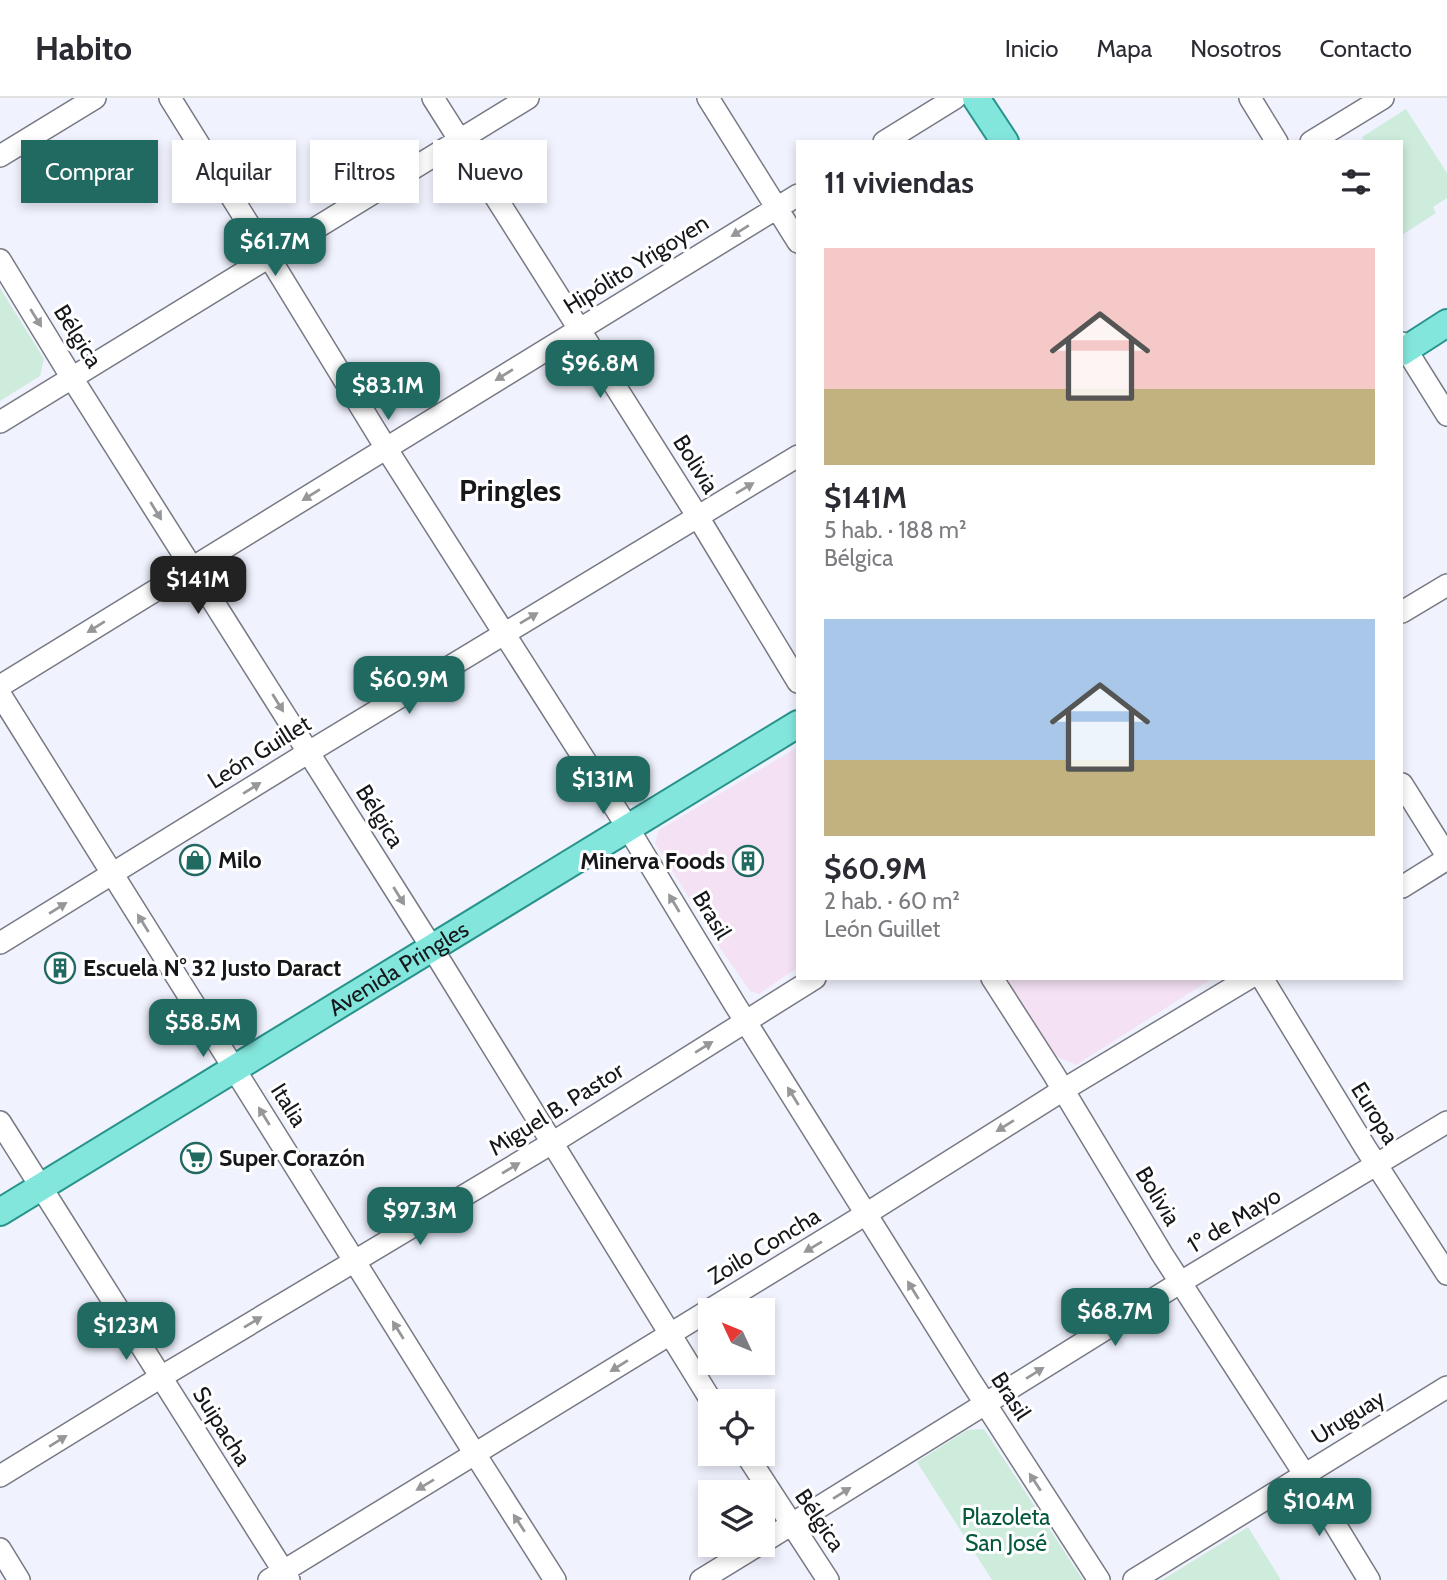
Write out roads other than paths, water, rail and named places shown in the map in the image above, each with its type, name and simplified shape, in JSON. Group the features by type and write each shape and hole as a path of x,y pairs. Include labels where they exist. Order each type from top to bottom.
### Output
{"main road":[{"path":"976,98 1004,140"},
{"path":"1403,348 1447,323"},
{"name":"Avenida Pringles","path":"0,1212 796,725"}],"street":[{"path":"0,156 95,98"},
{"name":"Brasil","path":"170,98 985,1404 1099,1580"},
{"name":"Bolivia","path":"433,98 460,140"},
{"path":"460,140 528,98"},
{"path":"708,98 796,239"},
{"path":"887,140 955,98"},
{"path":"1250,98 1277,140"},
{"path":"1314,140 1383,98"},
{"path":"0,422 433,157"},
{"name":"Hipólito Yrigoyen","path":"0,686 796,196"},
{"name":"Bolivia","path":"500,203 698,517 796,679"},
{"name":"Bélgica","path":"0,260 432,948 704,1389"},
{"path":"1403,348 1447,415"},
{"name":"León Guillet","path":"0,943 796,457"},
{"path":"1403,611 1447,585"},
{"name":"Italia","path":"0,694 555,1580"},
{"path":"1403,786 1447,858 1403,886"},
{"name":"Miguel B. Pastor","path":"0,1476 160,1377 552,1143 812,980"},
{"name":"Bolivia","path":"993,980 1155,1243 1305,1475 1369,1580"},
{"name":"Zoilo Concha","path":"280,1577 1063,1090 1246,980"},
{"name":"Europa","path":"1263,980 1377,1166 1447,1274"},
{"name":"Suipacha","path":"0,1122 160,1377 280,1577"},
{"name":"1º de Mayo","path":"775,1535 1181,1282 1447,1122"},
{"name":"Uruguay","path":"1134,1580 1447,1387"},
{"name":"Bélgica","path":"754,1466 828,1580"},
{"path":"0,1549 19,1580"},
{"path":"701,1580 738,1557"}],"place":[{"name":"Milo","path":"195,860"},
{"name":"Minerva Foods","path":"748,861"},
{"name":"Escuela N° 32 Justo Daract","path":"60,968"},
{"name":"Super Corazón","path":"196,1158"}],"district":[{"name":"Pringles","path":"510,491"}],"park label":[{"name":"Plazoleta San José","path":"1006,1530"}]}
